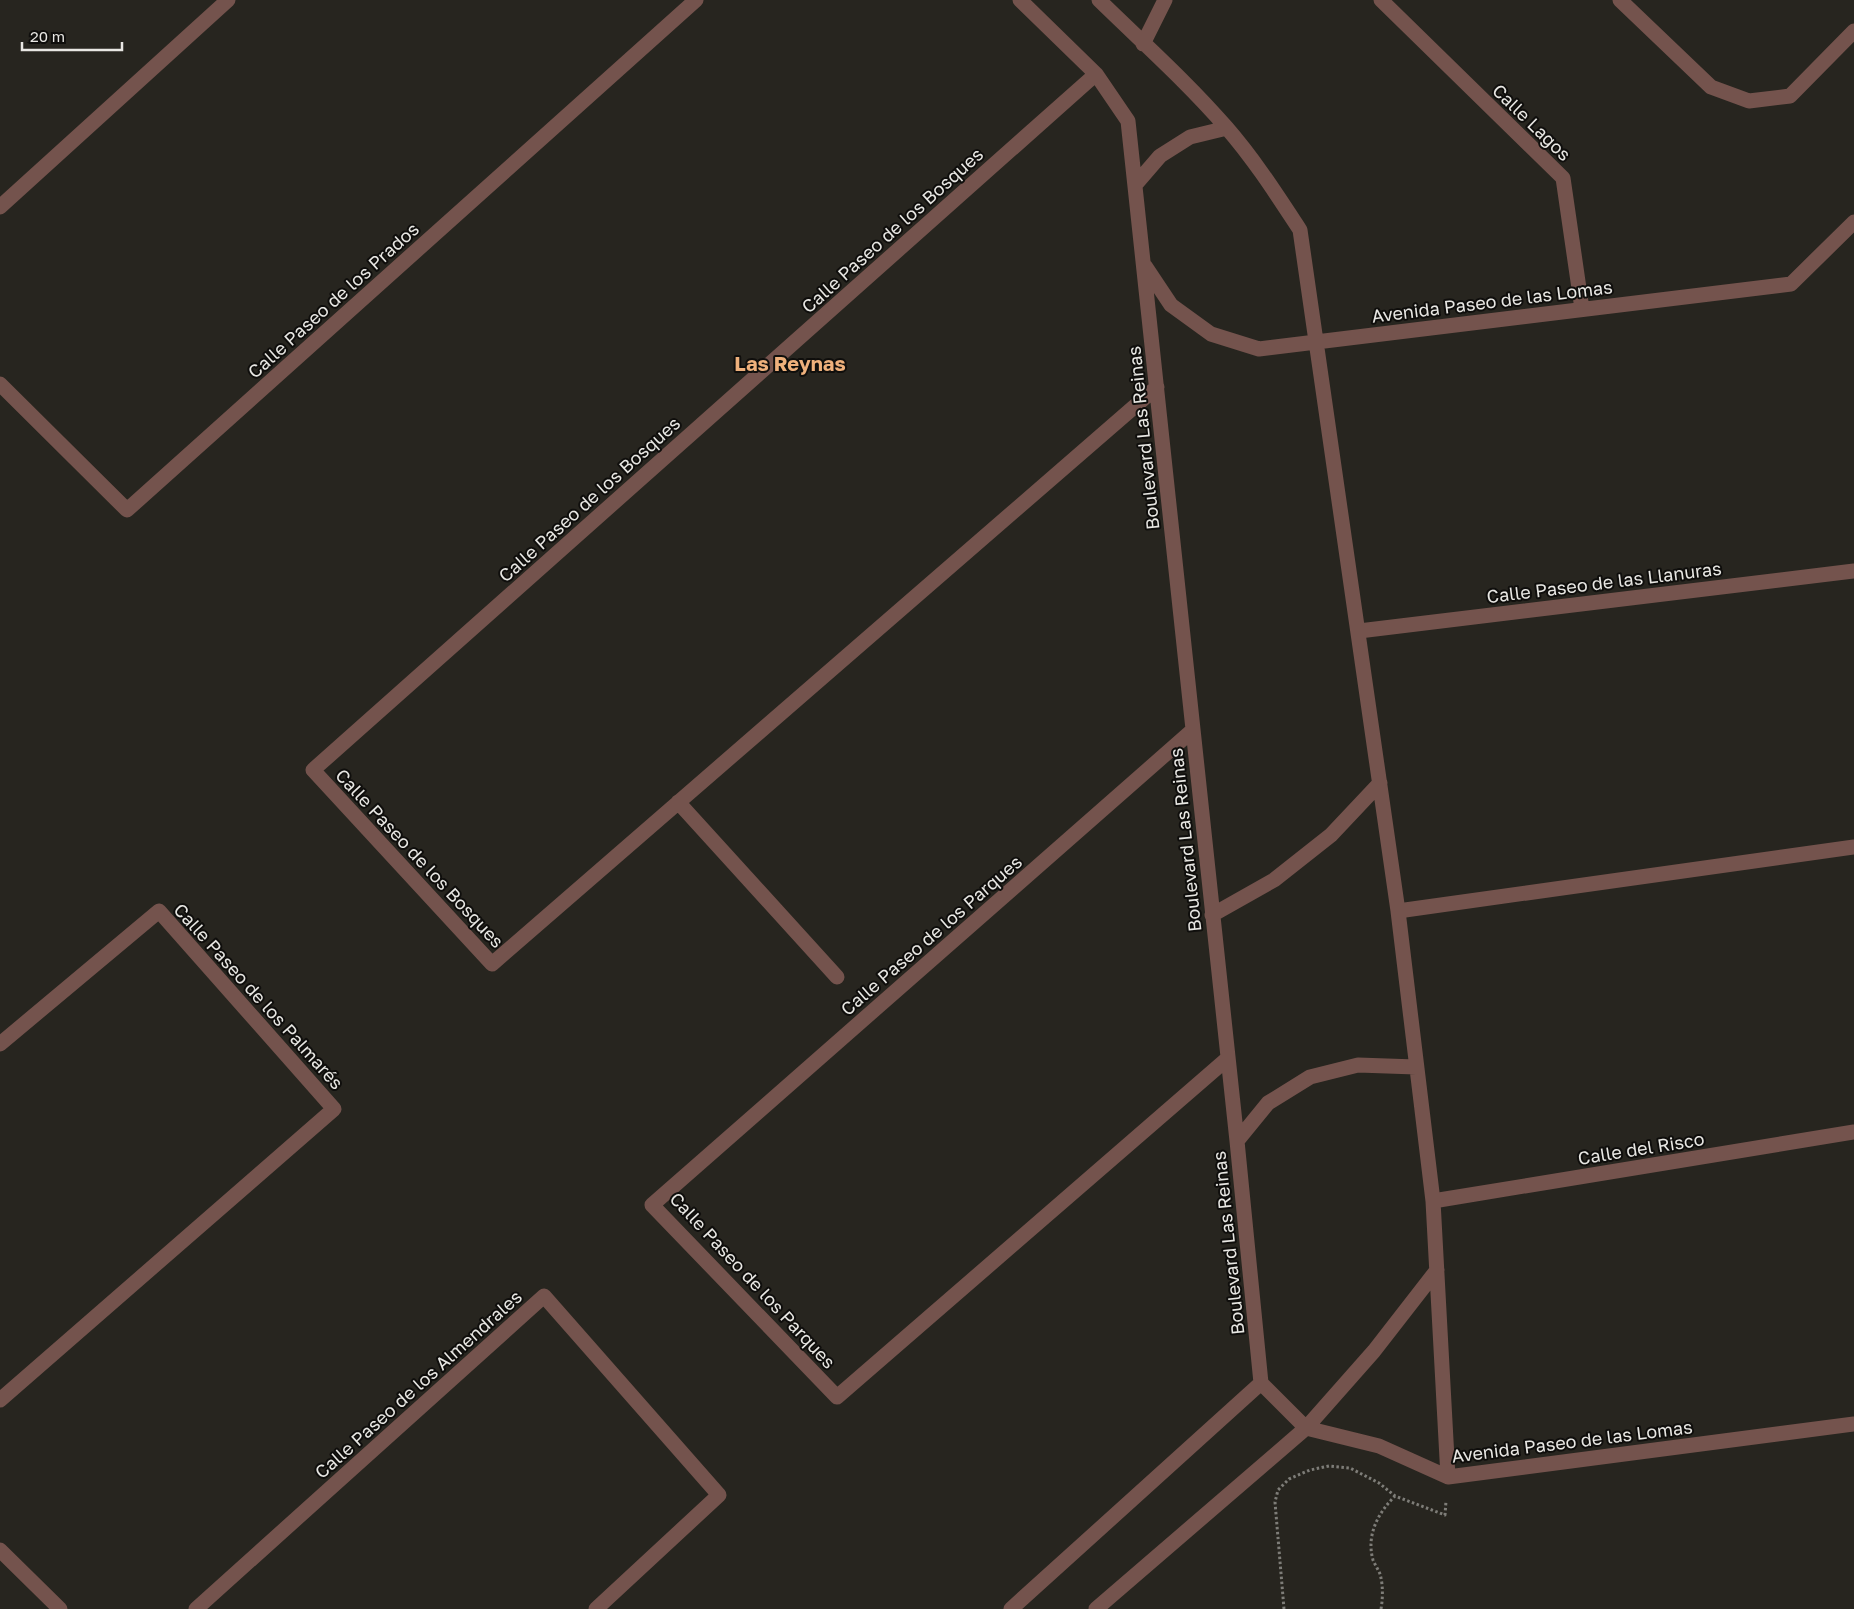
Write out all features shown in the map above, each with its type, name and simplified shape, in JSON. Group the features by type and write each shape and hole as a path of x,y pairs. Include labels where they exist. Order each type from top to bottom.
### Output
{"street":[{"path":"0,207 228,0"},
{"name":"Calle Paseo de los Prados","path":"0,384 127,510 696,0"},
{"name":"Boulevard Las Reinas","path":"1020,0 1096,74 1128,121 1261,1383"},
{"path":"1099,0 1227,128 1266,177 1300,230 1398,911 1434,1201 1448,1477"},
{"path":"1143,44 1166,0"},
{"name":"Calle Lagos","path":"1381,0 1563,178 1582,309"},
{"path":"1620,0 1711,87 1749,101 1790,96 1854,30"},
{"name":"Calle Paseo de los Bosques","path":"1096,74 312,770 492,964 1157,387"},
{"path":"1135,185 1160,156 1190,137 1227,128"},
{"name":"Avenida Paseo de las Lomas","path":"1143,264 1171,305 1211,334 1259,349 1791,284 1854,222"},
{"name":"Calle Paseo de las Llanuras","path":"1358,630 1854,571"},
{"name":"Calle Paseo de los Parques","path":"1193,730 652,1205 837,1397 1227,1058"},
{"path":"1212,915 1274,880 1331,836 1380,783"},
{"path":"678,802 837,977"},
{"path":"1398,911 1854,847"},
{"name":"Calle Paseo de los Palmarés","path":"0,1044 159,911 334,1109 0,1400"},
{"path":"1237,1142 1268,1103 1310,1077 1358,1065 1416,1067"},
{"name":"Calle del Risco","path":"1434,1201 1854,1132"},
{"path":"1096,1609 1306,1428 1374,1351 1437,1270"},
{"name":"Calle Paseo de los Almendrales","path":"196,1609 544,1296 719,1495 596,1609"},
{"path":"1011,1609 1261,1383 1306,1428"},
{"name":"Avenida Paseo de las Lomas","path":"1306,1428 1379,1446 1448,1477 1854,1424"},
{"path":"0,1550 60,1609"}],"path":[{"path":"1284,1609 1274,1502 1278,1490 1289,1479 1310,1470 1329,1466 1350,1468 1379,1483 1395,1496 1445,1515 1448,1477"},
{"path":"1381,1609 1380,1575 1373,1559 1372,1541 1374,1526 1384,1507 1395,1496"}],"district":[{"name":"Las Reynas","path":"790,363"}]}
